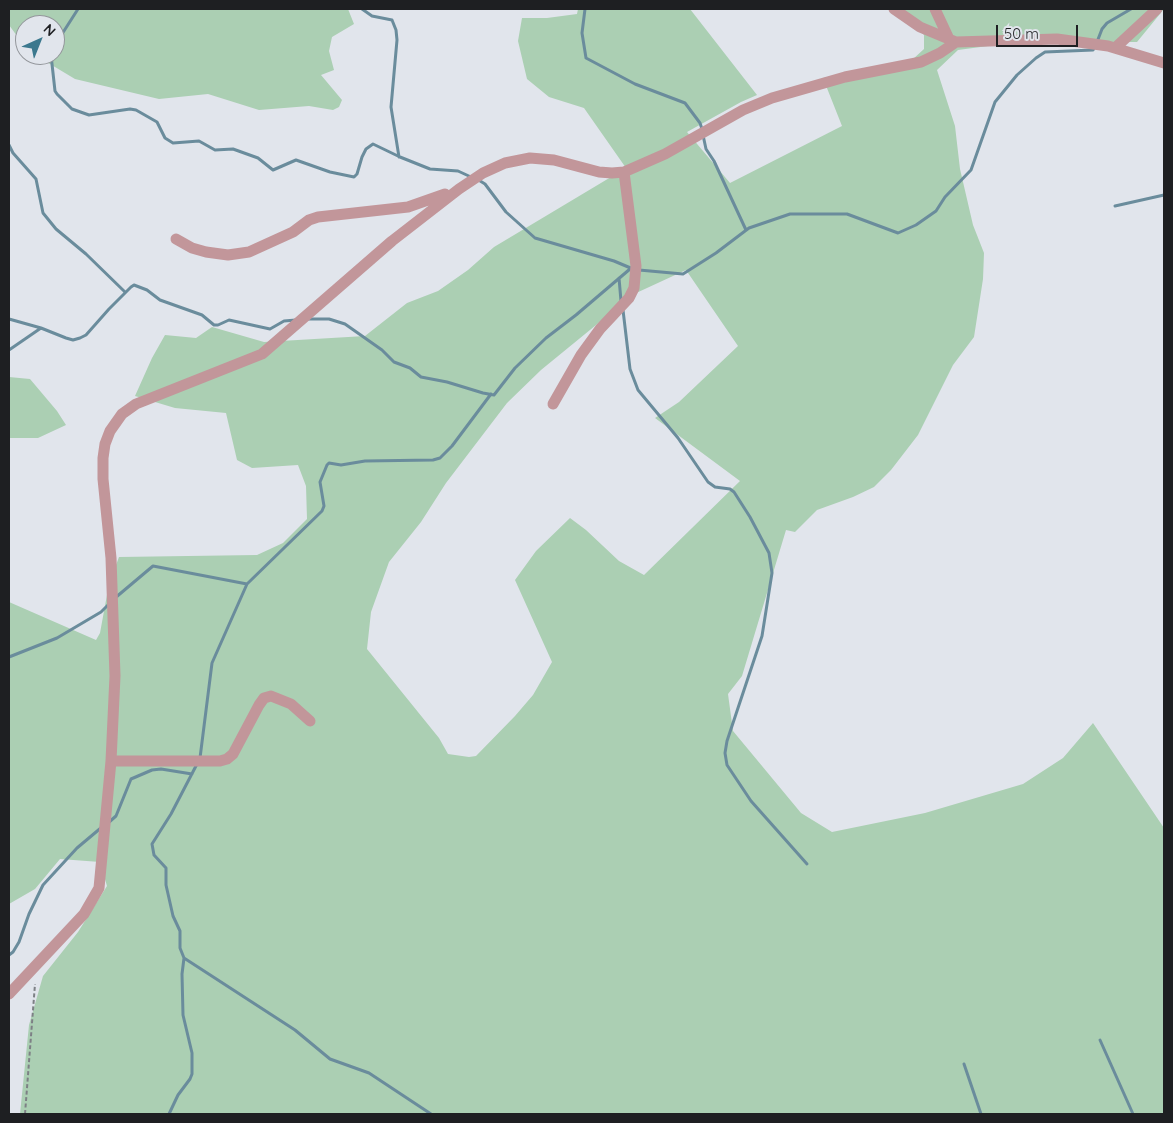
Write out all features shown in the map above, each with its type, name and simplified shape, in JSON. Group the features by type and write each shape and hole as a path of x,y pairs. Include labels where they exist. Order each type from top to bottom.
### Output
{"street":[{"path":"894,9 920,27 953,40 1057,39 1115,48 1164,63"},
{"path":"935,9 953,40"},
{"path":"1115,48 1157,9"},
{"path":"9,994 84,914 99,888 111,761 115,676 103,458 105,444 115,422 122,414 136,404 262,354 392,241 459,189 504,162 530,158 554,160 599,172 612,174 624,172 665,154 743,110 772,98 845,77 921,62 940,53 953,40"},
{"path":"553,404 581,355 600,329 629,298 634,288 636,266 624,172"},
{"path":"176,239 192,248 206,252 228,255 249,252 293,232 310,220 318,217 408,207 459,189"},
{"path":"111,761 220,761 227,759 233,754 259,704 264,698 272,696 291,704 310,721"}],"path":[{"path":"25,1114 36,967"}],"green space":[{"path":"9,9 348,9 354,24 332,37 329,51 334,70 321,75 342,100 339,107 333,110 309,106 259,110 208,94 159,99 75,79 52,65 65,65 65,15 15,15 15,33 9,25"},
{"path":"578,9 690,9 757,95 687,132 730,183 842,126 823,78 912,60 924,49 924,35 899,9 1164,9 1137,42 1003,44 958,50 937,70 955,126 960,169 973,225 984,253 983,279 974,337 953,365 918,435 891,470 874,487 817,510 795,532 786,530 742,676 728,694 733,731 801,813 832,832 925,813 1023,784 1063,758 1093,723 1164,828 1164,1114 20,1114 29,1025 43,976 78,932 107,886 100,862 60,859 35,889 9,904 9,602 96,640 100,633 109,584 119,557 257,555 283,543 307,519 306,486 298,465 252,468 237,460 226,413 175,408 135,396 152,358 165,335 196,338 212,327 264,342 365,336 407,303 438,291 468,270 494,247 626,168 584,108 549,97 527,79 518,41 522,18 547,18 577,14","holes":["686,270 738,346 679,402 655,418 740,481 644,575 619,561 586,530 570,518 536,551 515,580 552,662 533,695 476,756 448,754 439,738 367,649 371,612 389,562 421,522 446,483 507,403 541,370 634,294"]},
{"path":"9,377 30,379 57,411 66,425 38,438 9,438"}],"waterway":[{"path":"65,29 78,9"},
{"path":"362,9 372,16 392,20 396,30 397,40 391,107 399,157"},
{"path":"585,9 582,33 586,58 635,84 685,103 700,123 702,129"},
{"path":"1097,42 1102,29 1107,23 1131,9"},
{"path":"639,270 683,274 716,253 749,228 790,214 847,214 898,233 916,225 936,211 945,197 971,170 995,102 1017,75 1045,52 1093,50 1094,48"},
{"path":"52,65 55,91 72,109 89,115 130,109 136,110 157,122 165,138 173,143 199,141 215,150 233,149 258,158 273,170 296,160 330,172 354,177 357,174 366,149 373,144 430,169 458,171 471,177"},
{"path":"703,135 706,149 714,161 746,230"},
{"path":"9,145 13,153 36,179 43,213 56,229 86,254 125,292"},
{"path":"477,179 485,184 506,212 535,238 614,261 633,269"},
{"path":"1115,206 1164,195"},
{"path":"307,319 329,319 345,324 382,350 394,362 410,368 421,377 494,395 515,368 546,338 630,269"},
{"path":"619,278 621,301"},
{"path":"9,319 73,340 86,335 134,285 147,290 160,300 202,315 214,325 229,320 270,329 284,321 296,320"},
{"path":"623,310 630,369 638,390 678,438 708,482 715,487 730,489 734,492 769,553 772,573 762,636 727,741 725,753 727,765 751,801 807,864"},
{"path":"9,350 41,328"},
{"path":"200,758 212,663 247,584 322,511 324,506 320,482 327,465 329,463 341,465 365,461 433,460 440,458 452,446 491,394"},
{"path":"115,598 153,566 247,584"},
{"path":"9,657 57,638 101,612 109,604"},
{"path":"169,1114 178,1095 192,1074 192,1053 183,1015 182,974 184,958 180,948 180,931 173,916 166,885 166,868 154,855 152,844 171,814 197,764"},
{"path":"108,823 116,816 131,779 152,770 161,769 192,774"},
{"path":"9,955 19,942 29,914 43,885 77,848 102,827"},
{"path":"184,958 295,1030 330,1059 369,1073 431,1114"},
{"path":"1100,1040 1133,1114"},
{"path":"964,1064 981,1114"}]}
